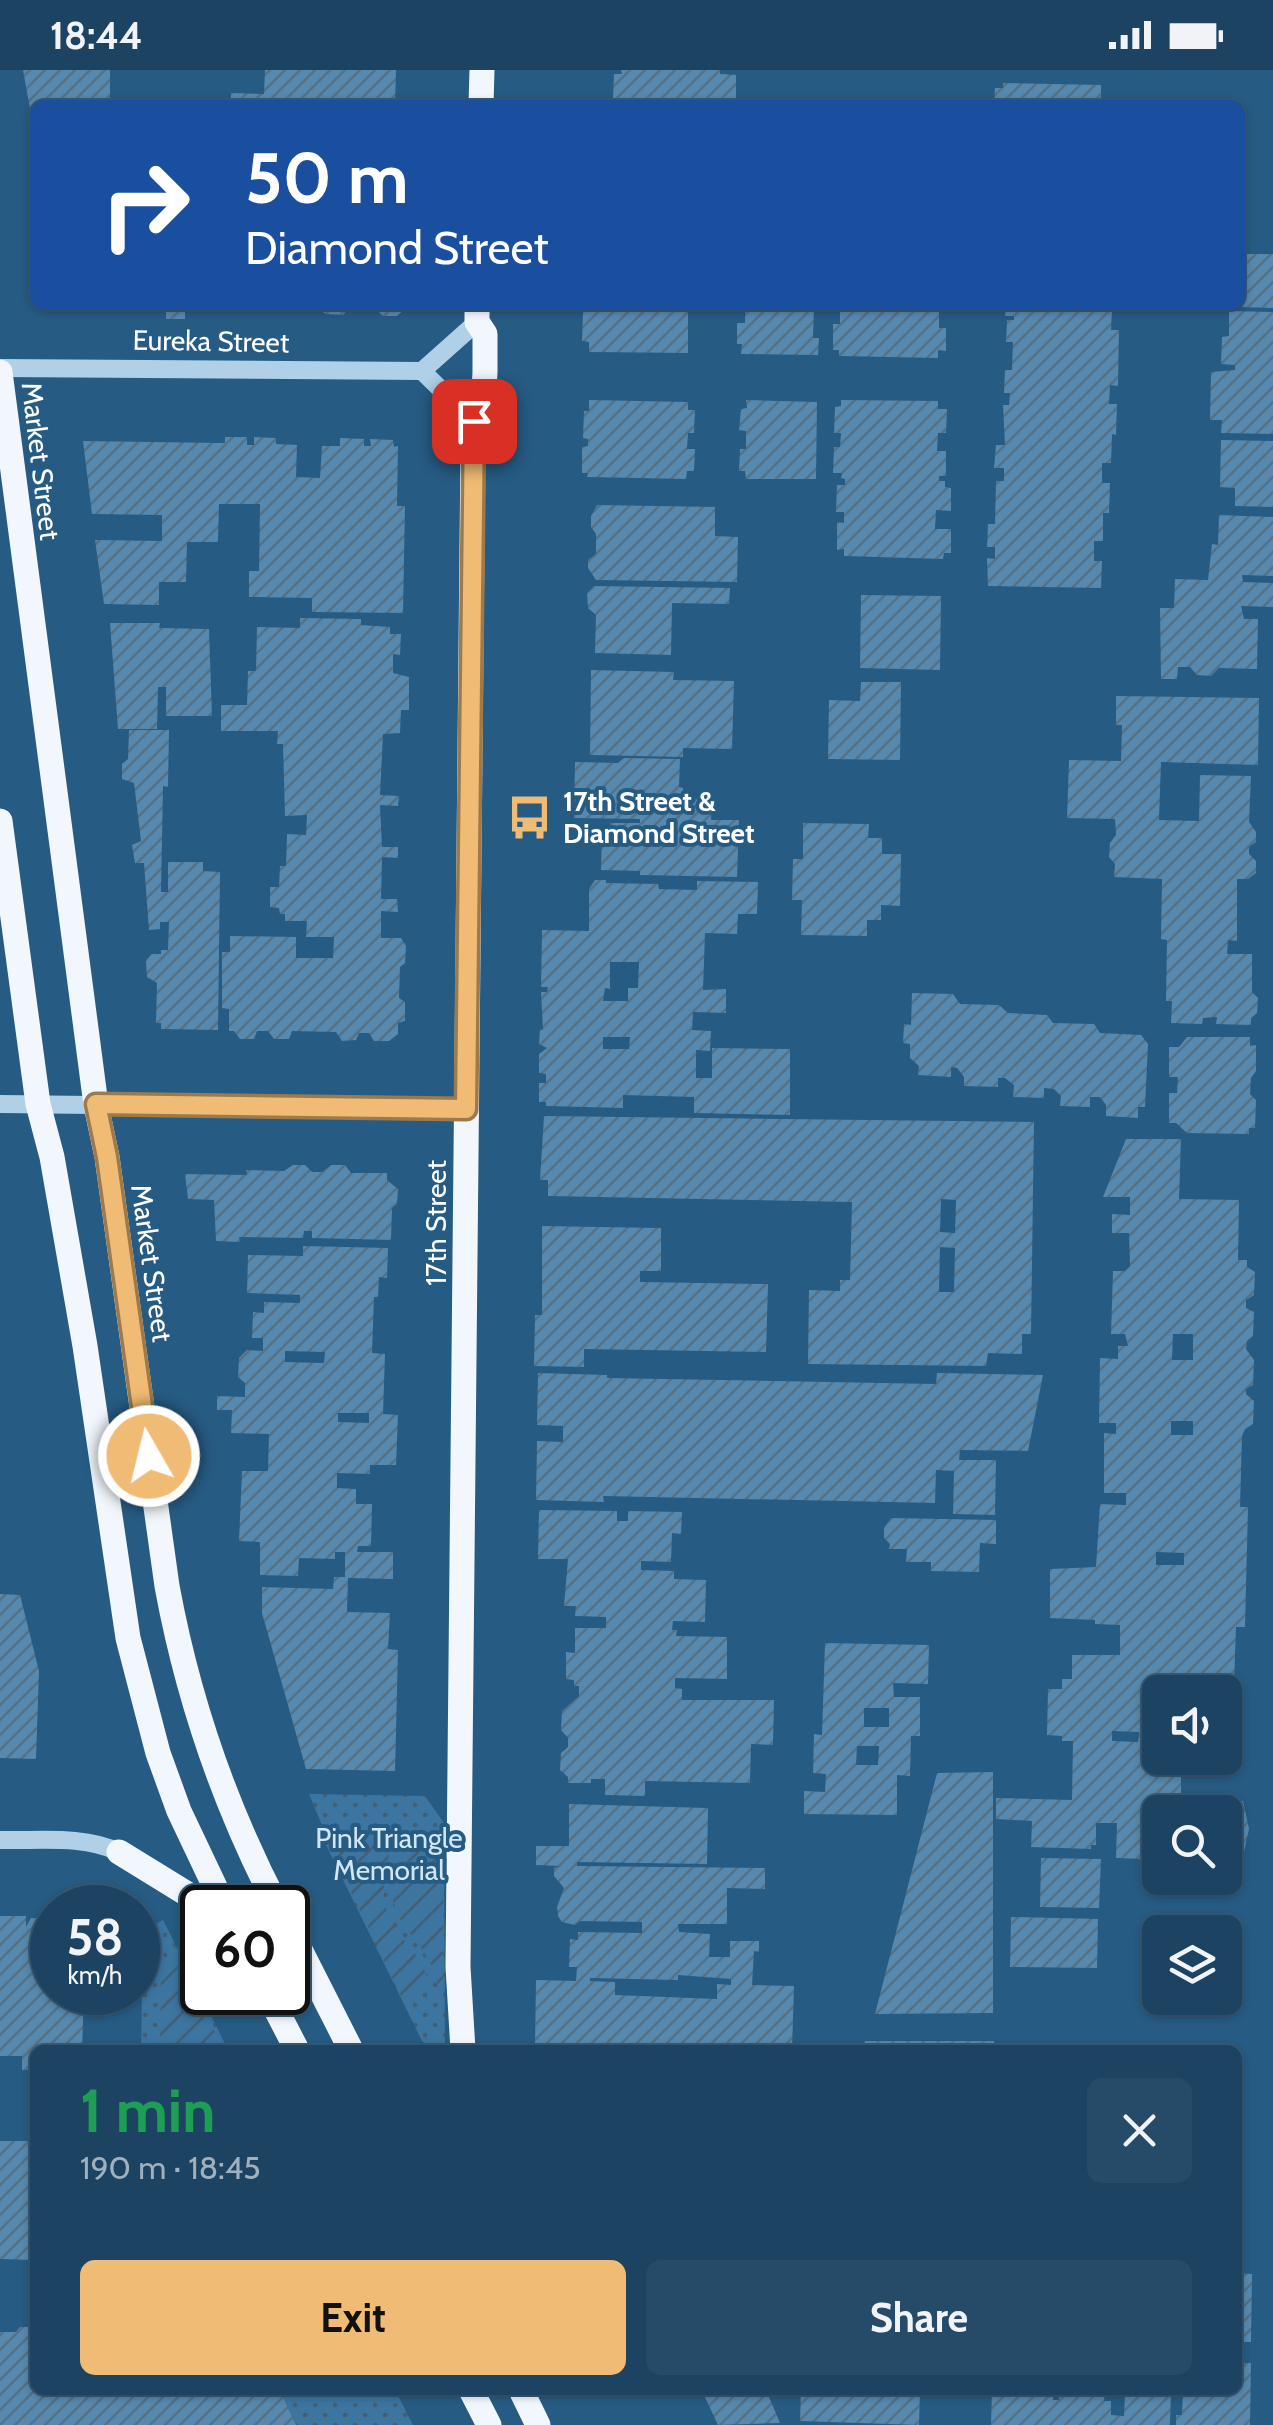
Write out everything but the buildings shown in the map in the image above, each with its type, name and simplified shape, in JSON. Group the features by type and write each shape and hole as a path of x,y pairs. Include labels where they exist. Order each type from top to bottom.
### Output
{"main road":[{"path":"481,100 482,70"},
{"name":"17th Street","path":"463,2045 458,1967 474,421 483,408 486,334 477,314"},
{"name":"Market Street","path":"0,370 96,1104 178,1643 232,1814 267,1885"},
{"path":"0,821 38,1104 52,1157 85,1346 128,1638 158,1753 179,1811 214,1885"},
{"path":"119,1852 180,1890"},
{"path":"310,1969 348,2045"},
{"path":"280,2015 294,2045"},
{"path":"474,2395 489,2425"},
{"path":"524,2395 539,2425"},
{"path":"539,2395 539,2425"}],"street":[{"path":"474,421 422,371 477,314"},
{"name":"Eureka Street","path":"0,370 422,371"},
{"path":"0,1104 466,1109"},
{"path":"0,1840 80,1841 119,1852"}],"green space":[{"name":"Pink Triangle Memorial","path":"309,1794 425,1796 444,1823 445,2045 422,2041 325,1843 324,1830"},
{"path":"328,1832 391,1834 384,1886 387,1912 422,1965 430,1989 403,2000 327,1842"},
{"path":"401,1832 444,1833 443,1997 428,1959 394,1904 393,1880 413,1875 399,1861"},
{"path":"163,1920 180,1954 180,2015 210,2015 226,2045 141,2045 142,2015 160,2015"},
{"path":"176,1953 180,1961 180,2015 207,2015 222,2045 160,2045 161,1960"},
{"path":"282,2395 398,2395 413,2425 296,2425"}],"place":[{"name":"17th Street & Diamond Street","path":"530,817"}],"route":[{"path":"149,1456 96,1104 466,1109 474,421"}]}
